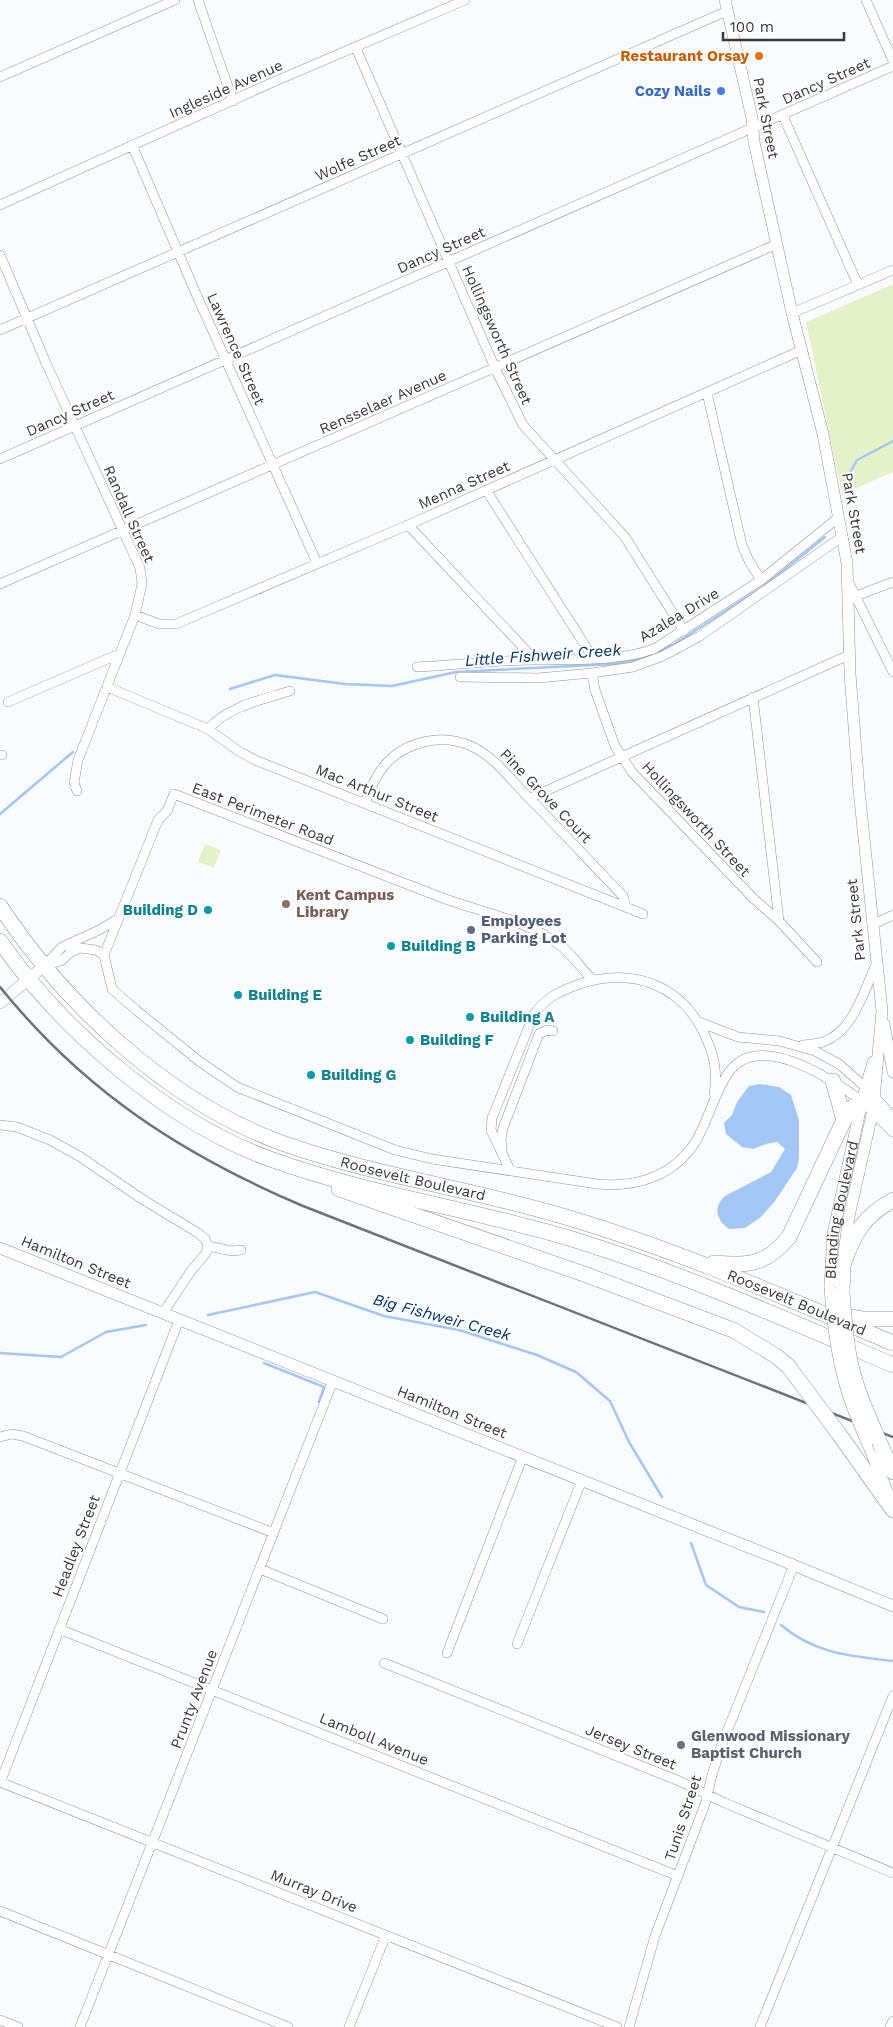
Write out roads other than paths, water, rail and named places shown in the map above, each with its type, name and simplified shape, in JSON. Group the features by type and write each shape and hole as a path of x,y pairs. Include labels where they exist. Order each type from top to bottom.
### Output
{"main road":[{"name":"Roosevelt Boulevard","path":"0,906 44,966 108,1033 150,1068 205,1105 252,1130 326,1157 556,1214 627,1236 697,1262 893,1343"},
{"name":"Roosevelt Boulevard","path":"0,941 29,978 79,1033 152,1093 224,1138 271,1160 336,1180 527,1226 621,1255 729,1295 893,1364"},
{"path":"833,1081 844,1120"},
{"path":"697,1262 748,1264 763,1260 778,1252 789,1238 851,1108 869,1099"},
{"path":"271,1160 346,1192 584,1274 733,1330 776,1356 788,1366 893,1510"},
{"path":"843,1265 851,1243 864,1220 879,1207 893,1200"},
{"name":"Blanding Boulevard","path":"843,1265 836,1290 845,1327 850,1362 868,1416 893,1472"},
{"path":"809,1308 863,1319 893,1319"}],"street":[{"path":"0,77 176,0"},
{"path":"198,0 232,101"},
{"path":"866,0 893,61"},
{"name":"Ingleside Avenue","path":"0,205 461,1"},
{"name":"Park Street","path":"726,6 792,313 823,434 843,536 848,581 852,598 849,655 858,790 882,1012 869,1099"},
{"name":"Wolfe Street","path":"0,330 402,154 726,6"},
{"name":"Hollingsworth Street","path":"356,48 495,368 523,425 625,537 684,631"},
{"name":"Dancy Street","path":"0,459 893,66"},
{"path":"783,116 858,285"},
{"name":"Lawrence Street","path":"132,145 317,563"},
{"name":"Rensselaer Avenue","path":"0,584 777,244"},
{"name":"Randall Street","path":"0,255 140,568 141,596 78,760 74,783 77,791"},
{"path":"792,313 893,270"},
{"name":"Menna Street","path":"135,615 159,624 176,624 408,525 802,350"},
{"path":"707,393 742,545 748,561 761,580"},
{"path":"486,490 546,582 588,650 591,659"},
{"name":"Azalea Drive","path":"417,667 635,656 654,649 684,631 761,580 839,517"},
{"path":"408,525 535,660"},
{"name":"Azalea Drive","path":"460,677 538,678 633,667 663,656 700,636 843,536"},
{"path":"893,582 852,598 893,672"},
{"path":"8,702 119,654"},
{"path":"530,798 849,655"},
{"name":"Hollingsworth Street","path":"592,672 595,690 615,746 632,772 746,891 779,921 816,962"},
{"name":"Mac Arthur Street","path":"106,687 208,729 237,750 255,760 643,914"},
{"path":"208,729 218,718 231,711 290,691"},
{"path":"753,697 779,921"},
{"name":"Pine Grove Court","path":"365,803 377,776 397,754 426,741 442,740 471,746 484,753 530,798 623,896 626,907"},
{"name":"East Perimeter Road","path":"104,956 158,820 168,811 174,794 440,897 478,911 498,915 539,933 561,945 593,980"},
{"path":"872,925 893,915"},
{"path":"0,1003 44,966 62,947 101,930 119,917"},
{"path":"44,966 61,961 71,952 80,948 96,950 104,956 112,989 219,1077 237,1087 407,1154 432,1159 597,1184 620,1185 638,1183 664,1173 686,1154 696,1141 730,1070 740,1062 765,1056 782,1058 808,1068 869,1099 893,1118"},
{"path":"800,1046 824,1042 845,1027 854,1013 876,965"},
{"path":"510,1170 491,1130 492,1118 534,1014 543,1002 555,993 593,980 630,978 652,983 676,997 692,1012 699,1022 710,1047 716,1078 710,1109"},
{"path":"882,1012 893,1072"},
{"path":"699,1022 738,1037 779,1041 800,1046 815,1051 839,1064 893,1130"},
{"path":"504,1156 501,1139 503,1128 539,1034 547,1030 553,1031"},
{"name":"Blanding Boulevard","path":"843,1265 849,1216 869,1099"},
{"name":"Blanding Boulevard","path":"869,1099 833,1234 836,1290 833,1327 851,1405 893,1505"},
{"path":"0,1125 17,1127 50,1140 80,1156 142,1199 205,1239 208,1246 206,1253 162,1313"},
{"path":"208,1246 232,1251 241,1250"},
{"name":"Hamilton Street","path":"0,1248 523,1456 893,1606"},
{"name":"Headley Street","path":"0,1782 179,1320"},
{"name":"Prunty Avenue","path":"80,2027 333,1382"},
{"path":"0,1437 12,1434 23,1436 274,1533"},
{"path":"448,1653 523,1456"},
{"path":"517,1644 582,1480"},
{"name":"Tunis Street","path":"629,2027 648,1956 705,1804 722,1744 794,1565"},
{"path":"260,1569 383,1619"},
{"name":"Lamboll Avenue","path":"59,1628 678,1876"},
{"name":"Jersey Street","path":"384,1663 679,1781 893,1873"},
{"path":"760,2027 893,1696"},
{"name":"Murray Drive","path":"0,1782 617,2027"},
{"path":"0,1911 288,2027"},
{"path":"349,2027 386,1935"},
{"path":"0,2020 18,2027"},
{"path":"890,2027 893,2021"}],"water":[{"path":"760,1084 779,1087 791,1095 799,1120 799,1158 797,1168 775,1201 761,1217 745,1228 729,1229 719,1218 718,1209 721,1200 725,1196 771,1172 785,1149 777,1142 753,1149 742,1147 726,1134 724,1123 732,1115 737,1102 749,1086"}],"waterway":[{"name":"Little Fishweir Creek","path":"846,480 857,460 893,441"},
{"name":"Little Fishweir Creek","path":"230,689 275,675 345,684 392,686 456,672 612,664 638,660 673,645 764,586 825,537"},
{"path":"0,814 73,752"},
{"name":"Big Fishweir Creek","path":"208,1315 315,1292 384,1316 459,1330 537,1355 576,1372 610,1401 629,1442 662,1497"},
{"path":"0,1353 61,1357 106,1332 146,1325"},
{"path":"264,1363 324,1387 319,1402"},
{"name":"Big Fishweir Creek","path":"691,1543 706,1585 739,1607 764,1612"},
{"name":"Big Fishweir Creek","path":"781,1625 794,1635 820,1648 848,1655 893,1661"}],"railway":[{"path":"0,987 32,1024 66,1058 137,1116 176,1141 258,1186 303,1206 893,1437"}],"place":[{"name":"Restaurant Orsay","path":"759,56"},
{"name":"Cozy Nails","path":"721,91"},
{"name":"Kent Campus Library","path":"286,904"},
{"name":"Building D","path":"208,910"},
{"name":"Employees Parking Lot","path":"471,930"},
{"name":"Building B","path":"391,946"},
{"name":"Building E","path":"238,995"},
{"name":"Building A","path":"470,1017"},
{"name":"Building F","path":"410,1040"},
{"name":"Building G","path":"311,1075"},
{"name":"Glenwood Missionary Baptist Church","path":"681,1745"}]}
